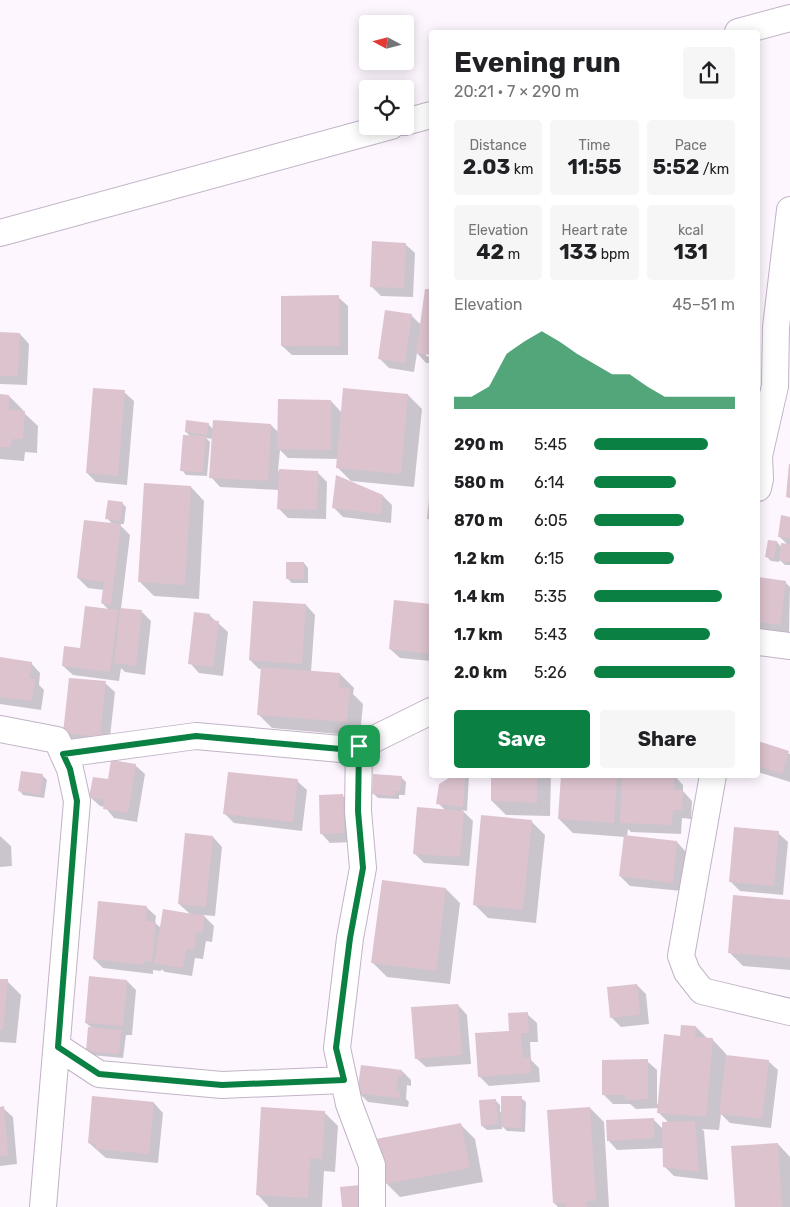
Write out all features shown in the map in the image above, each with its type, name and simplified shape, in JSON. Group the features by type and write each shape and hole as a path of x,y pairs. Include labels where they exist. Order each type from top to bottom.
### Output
{"street":[{"path":"745,30 790,18"},
{"path":"414,120 429,116"},
{"path":"0,233 359,135"},
{"path":"760,453 783,386 776,327 790,210"},
{"path":"760,642 790,646"},
{"path":"63,754 196,736 352,750 429,712"},
{"path":"0,729 57,740 70,769 77,801 58,1047 43,1207"},
{"path":"359,746 358,811 363,868 350,938 336,1048 349,1104 372,1165 372,1207"},
{"path":"713,778 681,956 687,972 702,991 790,1012"},
{"path":"58,1047 99,1074 222,1085 344,1080"}],"building":[{"path":"372,241 406,243 404,288 370,287"},
{"path":"425,289 429,289 429,355 416,353"},
{"path":"339,295 339,346 281,346 281,296"},
{"path":"385,310 412,314 405,363 378,359"},
{"path":"0,332 20,333 18,376 0,376"},
{"path":"93,388 125,390 118,476 86,473"},
{"path":"343,388 408,394 401,474 336,468"},
{"path":"0,394 9,395 9,410 25,411 23,439 12,439 11,447 0,447"},
{"path":"278,399 331,400 331,450 277,449"},
{"path":"186,420 209,423 207,435 185,432"},
{"path":"213,420 271,424 268,481 209,478"},
{"path":"183,435 206,436 203,472 180,471"},
{"path":"790,464 790,498 786,497"},
{"path":"279,469 318,471 317,510 277,509"},
{"path":"336,475 383,495 381,514 332,508"},
{"path":"144,483 191,486 185,585 138,582"},
{"path":"429,499 429,519 427,519"},
{"path":"108,500 123,502 120,521 105,519"},
{"path":"781,515 790,517 790,538 778,537"},
{"path":"84,520 121,524 111,605 101,603 104,582 77,578"},
{"path":"768,540 777,541 774,559 765,557"},
{"path":"781,543 790,544 790,562 779,561"},
{"path":"286,562 304,562 304,579 286,579"},
{"path":"760,577 786,581 780,625 760,622"},
{"path":"394,600 429,604 429,654 389,649"},
{"path":"253,601 306,604 302,664 249,660"},
{"path":"85,606 118,610 110,672 62,666 64,646 80,648"},
{"path":"120,608 142,610 136,666 114,663"},
{"path":"194,612 210,614 209,620 219,621 213,667 188,664"},
{"path":"0,657 32,662 29,678 35,679 32,701 0,697"},
{"path":"261,667 340,673 339,687 350,688 347,722 257,715"},
{"path":"69,678 106,681 100,737 63,733"},
{"path":"760,742 789,751 782,774 760,767"},
{"path":"111,760 136,764 128,813 103,809 105,800 89,797 93,777 108,779"},
{"path":"21,771 43,774 40,795 18,791"},
{"path":"228,772 298,779 293,822 223,814"},
{"path":"373,774 402,776 400,791 395,791 395,796 372,794"},
{"path":"449,778 465,778 463,807 436,804 439,784"},
{"path":"491,778 537,778 537,803 491,801"},
{"path":"561,778 617,778 614,823 558,819"},
{"path":"622,778 674,778 674,790 683,790 682,810 673,810 672,825 620,823"},
{"path":"343,794 344,833 320,834 319,795"},
{"path":"417,807 464,811 460,857 413,854"},
{"path":"481,815 532,820 523,910 473,905"},
{"path":"734,827 779,831 774,886 729,882"},
{"path":"185,833 213,836 206,907 178,904"},
{"path":"624,835 677,841 673,883 619,876"},
{"path":"382,880 446,888 436,971 371,963"},
{"path":"733,895 790,900 790,958 728,953"},
{"path":"98,901 147,906 146,921 156,922 152,962 144,961 144,965 93,959"},
{"path":"163,909 205,916 202,934 196,932 194,950 186,949 183,968 154,963"},
{"path":"89,976 127,980 123,1026 85,1023"},
{"path":"0,979 8,979 3,1030 0,1030"},
{"path":"637,984 640,1015 610,1018 607,987"},
{"path":"458,1004 462,1055 415,1059 411,1007"},
{"path":"528,1012 529,1033 521,1033 523,1058 530,1057 531,1073 478,1077 475,1033 509,1031 508,1013"},
{"path":"681,1025 696,1026 695,1037 713,1038 706,1117 657,1113 664,1034 680,1036"},
{"path":"88,1027 121,1030 119,1054 86,1051"},
{"path":"726,1055 769,1060 762,1119 719,1114"},
{"path":"648,1059 648,1099 625,1100 625,1095 602,1095 602,1060"},
{"path":"361,1065 402,1070 401,1077 398,1077 396,1091 400,1091 399,1098 357,1093"},
{"path":"92,1096 154,1102 149,1154 95,1149 96,1144 88,1143"},
{"path":"501,1096 522,1096 521,1128 501,1127"},
{"path":"496,1099 498,1124 481,1126 479,1100"},
{"path":"4,1106 8,1155 0,1156 0,1107"},
{"path":"261,1107 325,1111 322,1159 310,1158 308,1198 256,1195"},
{"path":"590,1107 596,1201 587,1201 587,1207 566,1207 566,1203 553,1203 547,1110"},
{"path":"654,1118 654,1138 607,1141 606,1120"},
{"path":"695,1121 699,1172 663,1167 662,1122"},
{"path":"461,1123 470,1168 385,1184 376,1139"},
{"path":"778,1143 782,1207 735,1207 731,1146"},
{"path":"360,1185 361,1207 342,1207 340,1187"}],"route":[{"path":"196,736 352,750 359,746 358,811 363,868 350,938 336,1048 344,1080 222,1085 99,1074 58,1047 77,801 70,769 63,754 196,736"}]}
